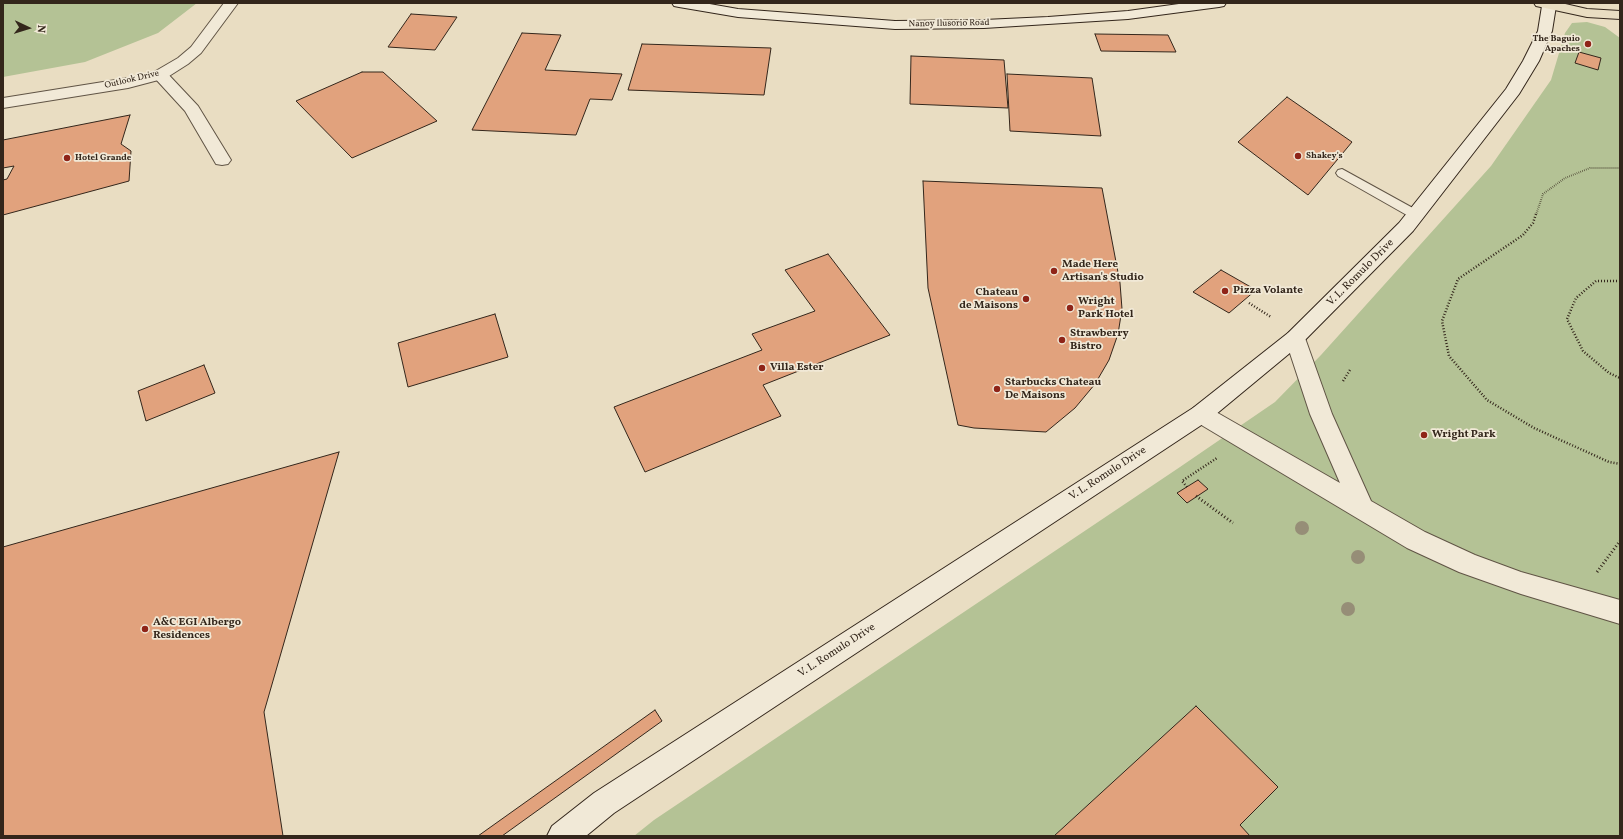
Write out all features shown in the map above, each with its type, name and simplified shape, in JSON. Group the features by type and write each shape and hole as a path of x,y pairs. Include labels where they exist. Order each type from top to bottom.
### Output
{"main road":[{"name":"Outlook Drive","path":"3,103 128,83 160,75 183,61 196,50 231,3"},
{"name":"Nanoy Ilusorio Road","path":"679,3 738,13 856,23 902,25 984,24 1048,21 1128,15 1219,3"},
{"path":"1545,4 1587,13 1620,15"},
{"name":"V. L. Romulo Drive","path":"562,836 604,803 1201,414 1295,338 1406,227 1513,91 1531,60 1545,31 1545,4"},
{"path":"160,75 192,109 222,160"},
{"path":"1295,338 1321,414 1362,508"},
{"path":"1201,414 1416,540 1468,564 1521,583 1620,612"}],"lane":[{"path":"1342,173 1416,215"}],"path":[{"path":"1620,168 1590,168 1565,178 1543,194 1533,223 1522,235 1458,279 1442,321 1449,356 1487,400 1534,428 1609,462 1620,464"},
{"path":"1620,281 1596,281 1576,298 1567,319 1583,351 1609,373 1620,378"},
{"path":"1249,303 1271,316"},
{"path":"1187,487 1182,482 1218,457"},
{"path":"1196,496 1232,523"}],"green space":[{"path":"3,3 197,3 158,33 85,62 3,77"},
{"name":"Wright Park","path":"1587,22 1605,27 1620,38 1620,836 634,836 654,820 1275,402 1321,355 1491,166 1551,80 1565,33 1572,23"}],"building":[{"path":"411,14 457,17 435,50 388,47"},
{"path":"522,33 561,35 545,70 622,74 612,100 590,99 576,135 472,130"},
{"path":"1095,34 1168,35 1176,52 1101,51"},
{"path":"642,44 771,48 764,95 628,90"},
{"path":"1579,52 1601,58 1598,70 1575,63"},
{"path":"911,56 1004,60 1008,108 910,104"},
{"path":"362,72 383,72 437,121 352,158 296,101"},
{"path":"1007,74 1092,78 1101,136 1010,131"},
{"name":"Shakey's","path":"1287,97 1352,142 1308,195 1238,142"},
{"name":"Hotel Grande","path":"130,115 121,144 131,151 129,181 3,215 3,180 7,179 14,166 3,168 3,140"},
{"name":"Chateau de Maisons","path":"923,181 1102,188 1120,283 1122,309 1118,334 1109,360 1095,384 1075,408 1046,432 974,428 958,425 928,288"},
{"name":"Villa Ester","path":"828,254 890,335 763,385 781,416 645,472 614,407 762,350 752,334 815,311 785,270"},
{"name":"Pizza Volante","path":"1221,270 1256,290 1229,313 1193,292"},
{"path":"495,314 508,357 408,387 398,343"},
{"path":"204,365 215,393 146,421 138,391"},
{"name":"A&C EGI Albergo Residences","path":"339,452 264,712 283,836 3,836 3,547"},
{"path":"1198,480 1208,489 1187,503 1177,493"},
{"path":"1196,706 1278,787 1240,825 1250,836 1054,836"},
{"path":"655,710 662,721 502,836 478,836"}],"place":[{"name":"The Baguio Apaches","path":"1588,44"},
{"name":"Shakey's","path":"1298,156"},
{"name":"Hotel Grande","path":"67,158"},
{"name":"Made Here Artisan's Studio","path":"1054,271"},
{"name":"Pizza Volante","path":"1225,291"},
{"name":"Chateau de Maisons","path":"1026,299"},
{"name":"Wright Park Hotel","path":"1070,308"},
{"name":"Strawberry Bistro","path":"1062,340"},
{"name":"Villa Ester","path":"762,368"},
{"name":"Starbucks Chateau De Maisons","path":"997,389"},
{"name":"Wright Park","path":"1424,435"},
{"name":"A&C EGI Albergo Residences","path":"145,629"}]}
